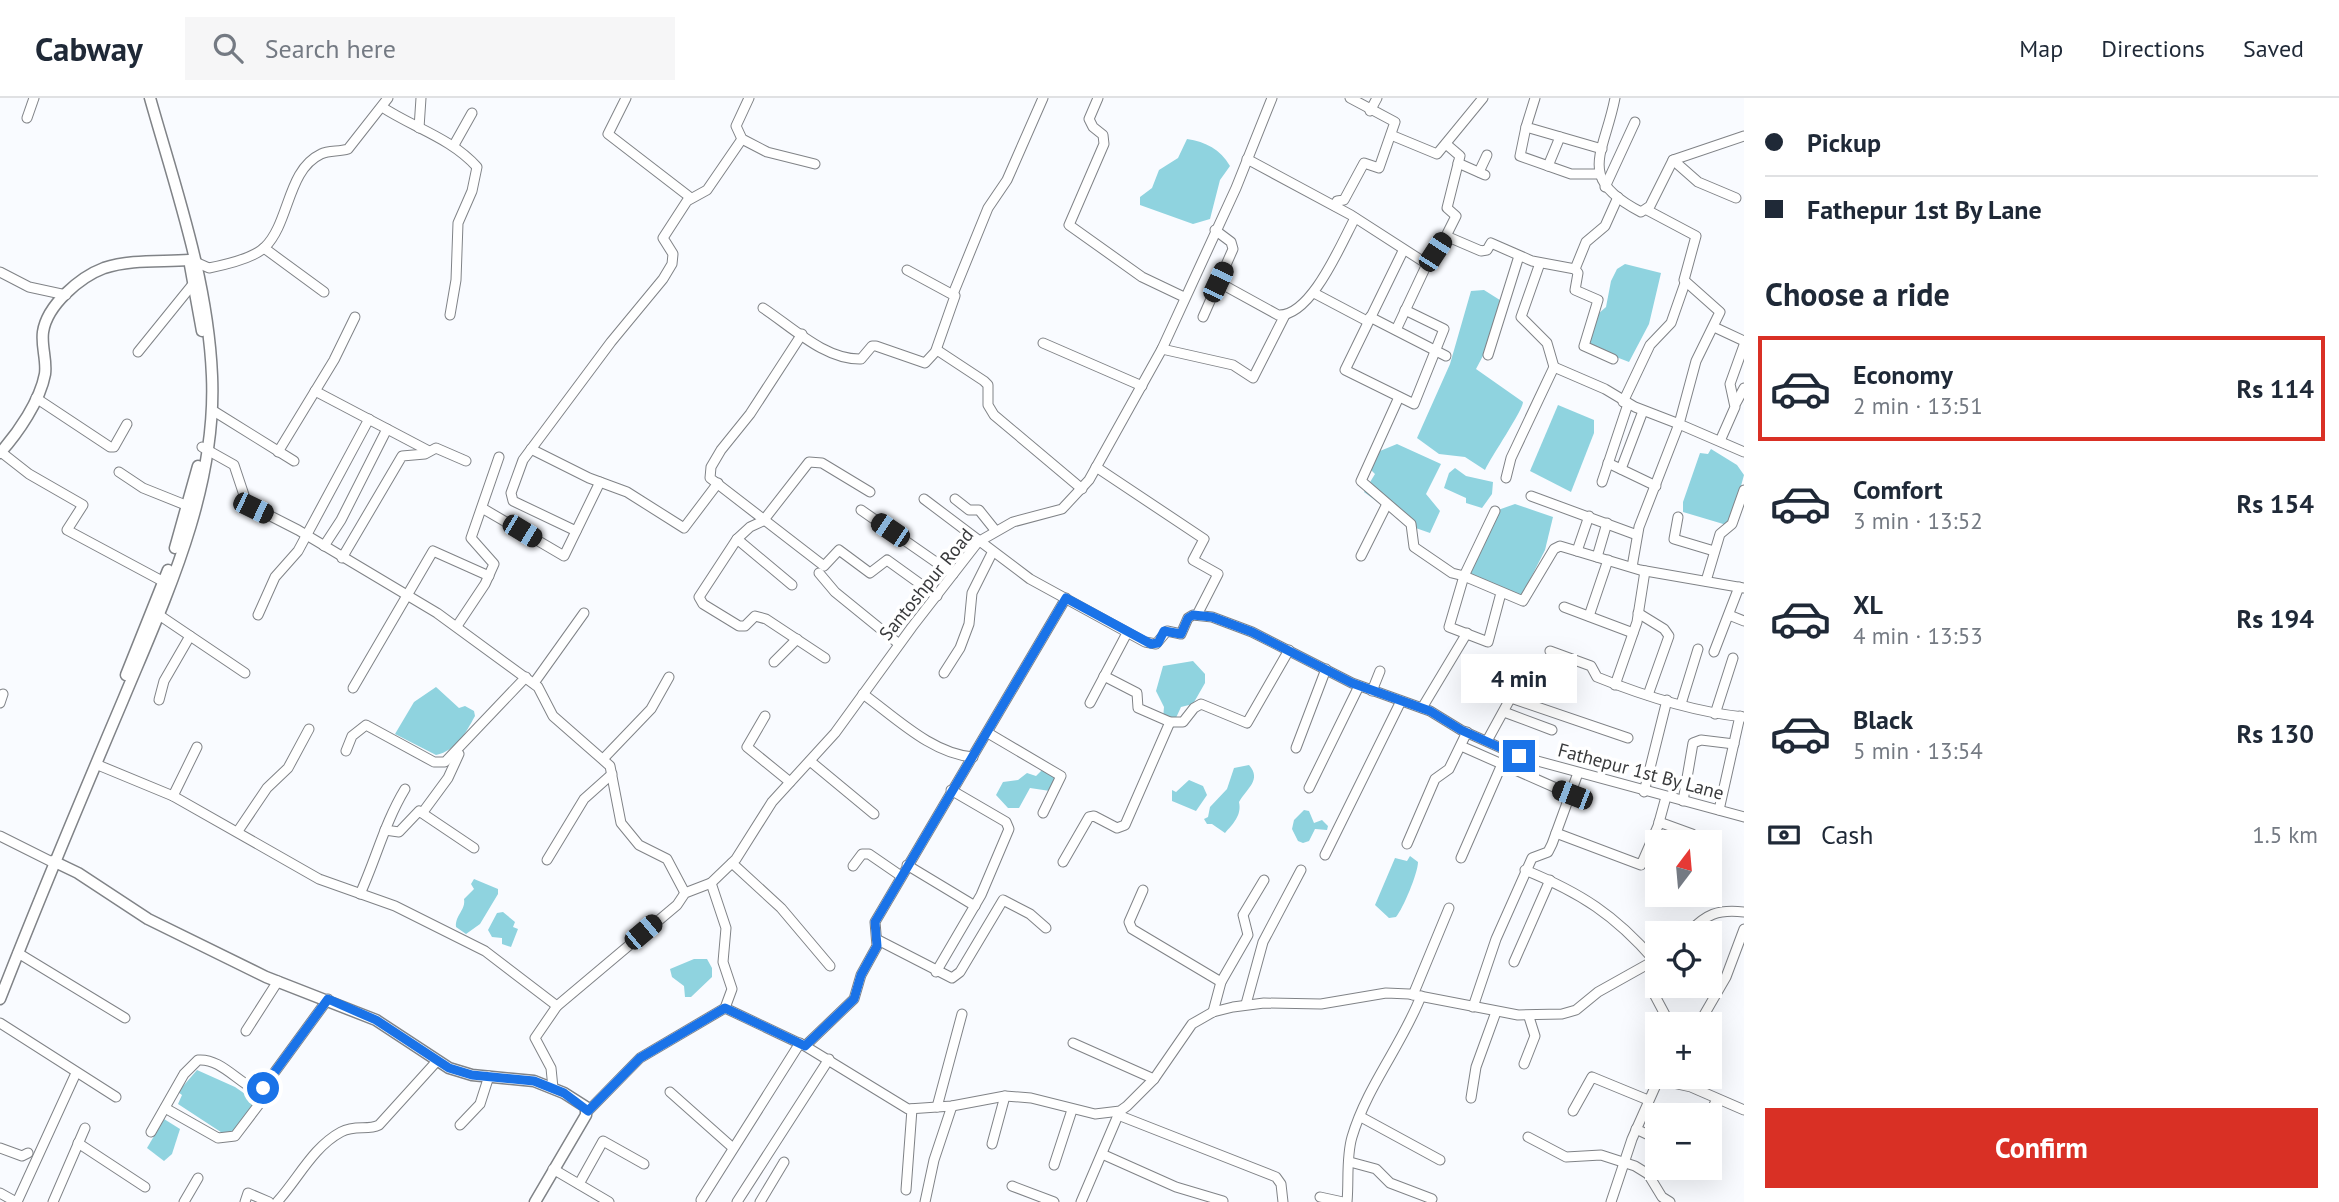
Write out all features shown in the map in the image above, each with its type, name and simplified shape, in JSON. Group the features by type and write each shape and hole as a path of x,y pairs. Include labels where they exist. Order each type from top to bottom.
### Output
{"street":[{"path":"27,118 34,98"},
{"path":"0,982 97,765 159,615 198,502 212,410 207,319 148,98"},
{"path":"164,582 67,530 83,505 44,484 0,452 36,398 46,371 43,345 45,322 65,295 105,268 131,262 193,261 208,268 264,248 282,222 293,188 309,162 320,154 348,149 388,98"},
{"path":"419,128 421,98"},
{"path":"626,98 608,134 691,198"},
{"path":"749,98 736,125 742,139 767,152 816,164"},
{"path":"763,308 831,353 856,359 864,357 872,346 876,346 925,363 936,350 954,300 953,294 988,208 1007,180 1043,98"},
{"path":"1098,98 1089,119 1103,135 1104,144 1069,225 1142,277 1184,298"},
{"name":"Santoshpur Road","path":"711,883 732,863 772,802 835,733 899,644 978,542 1013,522 1050,515 1062,509 1082,489 1162,349 1272,98"},
{"path":"1335,206 1337,201 1344,200 1364,163 1379,168 1395,122 1350,98"},
{"path":"1370,111 1377,98"},
{"path":"1391,135 1437,154 1483,98"},
{"path":"1535,98 1520,156 1571,174 1598,174"},
{"path":"1615,98 1598,174 1605,187 1641,212 1647,209 1673,160 1744,136"},
{"path":"382,107 454,145 477,167 472,191 458,223 456,280 450,315"},
{"path":"454,145 472,113"},
{"path":"1605,187 1635,122"},
{"path":"1526,127 1602,149"},
{"path":"1548,166 1560,137"},
{"path":"576,531 521,506 511,498 519,468 611,342 668,272 673,254 663,238 691,198 707,190 742,139"},
{"path":"1396,330 1427,264 1456,216 1447,208 1460,156 1446,144"},
{"path":"1458,163 1482,174 1487,155"},
{"path":"1247,159 1335,206 1427,264"},
{"path":"1673,160 1698,182 1736,198"},
{"path":"1575,269 1586,242 1605,226 1618,197"},
{"path":"1602,482 1626,403 1650,345 1671,323 1685,283 1684,277 1696,236 1647,209"},
{"path":"1162,349 1233,365 1253,378 1284,315 1314,293 1355,218"},
{"path":"1203,317 1234,245 1214,230"},
{"path":"1446,236 1481,251 1487,250 1491,243 1540,263 1575,269"},
{"path":"264,248 324,292"},
{"path":"1403,251 1346,370 1415,404 1444,329 1405,310"},
{"path":"1488,355 1519,256"},
{"path":"0,999 164,582 205,448 205,386 193,261"},
{"path":"1506,478 1511,458 1554,367 1547,343 1521,317 1540,263"},
{"path":"1575,269 1578,273 1575,290 1598,300 1584,346 1613,359"},
{"path":"907,270 953,294"},
{"path":"0,272 29,287 65,295"},
{"path":"1218,282 1268,311 1284,315"},
{"path":"1632,567 1637,535 1679,424 1696,361 1720,310 1685,283"},
{"path":"138,352 194,284"},
{"path":"1314,293 1446,356"},
{"path":"278,452 355,317"},
{"path":"1714,327 1744,343 1730,384 1736,403"},
{"path":"802,334 750,414 711,467 710,478 824,566 839,550 870,573 887,560 937,596"},
{"path":"1043,342 1142,386"},
{"path":"936,350 984,381 988,385 988,405 994,415 1082,489"},
{"path":"1554,367 1605,389 1643,411 1744,453"},
{"path":"1720,441 1744,388"},
{"path":"315,391 429,451"},
{"path":"1399,397 1362,477 1364,484 1411,524 1414,548 1420,553 1452,573 1523,601 1554,549 1560,546 1645,570 1741,587 1714,652"},
{"path":"36,398 107,446 114,447 127,424"},
{"path":"212,410 294,461"},
{"path":"1621,469 1643,411"},
{"path":"258,615 275,577 298,551 369,419"},
{"path":"324,546 341,520 387,429"},
{"path":"205,448 233,465 247,504 306,534 457,626 530,680 552,716 604,758 612,774 614,802 621,823 639,845 667,859 685,893"},
{"path":"342,558 399,460 408,454 425,454 436,448 466,461"},
{"path":"531,449 627,492 684,528 718,483"},
{"path":"457,626 489,576 494,560 471,538 499,457"},
{"path":"825,658 759,617 751,618 745,625 739,626 700,601 700,593 737,539 750,527 763,521 812,461 822,463 870,492"},
{"path":"1608,463 1656,486"},
{"path":"923,499 992,552 1127,633 1156,644 1164,631 1183,632 1188,618 1197,615 1218,574 1193,559 1204,539 1096,467"},
{"path":"119,471 143,488 188,506"},
{"path":"482,508 564,556 600,482"},
{"path":"1706,581 1720,534 1732,524 1744,490"},
{"path":"1531,496 1637,535"},
{"path":"955,499 969,510 979,510 995,530"},
{"path":"1361,556 1387,504"},
{"path":"861,510 953,574"},
{"path":"1495,511 1464,576 1449,627 1488,642 1501,593"},
{"path":"1577,551 1589,516"},
{"path":"1678,517 1674,539 1714,551"},
{"path":"1597,557 1607,523"},
{"path":"737,539 792,585"},
{"path":"353,688 433,551 489,576"},
{"path":"944,673 960,648 969,624 972,593 992,552"},
{"path":"1590,615 1608,561"},
{"path":"1615,684 1633,633 1645,570"},
{"path":"819,573 835,592 899,644"},
{"path":"701,1201 733,1148 803,1045 854,999 861,975 878,940 875,922 1066,598"},
{"path":"1564,607 1633,633"},
{"path":"346,751 352,736 366,724 439,763 449,760 530,680 584,613"},
{"path":"1638,613 1664,629 1669,636 1648,695"},
{"path":"159,615 245,673"},
{"name":"Fathepur 1st By Lane","path":"1197,615 1252,632 1359,686 1422,708 1519,756 1744,817"},
{"path":"1729,615 1744,621"},
{"path":"1090,703 1127,633"},
{"path":"1422,708 1466,633"},
{"path":"159,700 164,681 190,636"},
{"path":"774,662 797,639"},
{"path":"1681,704 1698,649"},
{"path":"1104,676 1137,693 1138,708 1170,722 1183,722 1194,708 1201,704 1247,723 1254,717 1289,650"},
{"path":"1550,651 1591,666 1597,677 1615,684 1715,714 1742,716 1719,810"},
{"path":"1715,714 1732,658"},
{"path":"1487,741 1527,668"},
{"path":"1296,748 1326,669"},
{"path":"1372,691 1381,671"},
{"path":"604,758 651,709 669,677"},
{"path":"1309,788 1359,686"},
{"path":"863,694 925,740 962,756 973,757"},
{"path":"1511,698 1628,738"},
{"path":"1644,792 1667,700"},
{"path":"1325,855 1401,701"},
{"path":"1504,712 1552,730"},
{"path":"765,716 747,747 790,782"},
{"path":"1063,862 1089,817 1094,816 1116,828 1125,825 1170,722"},
{"path":"238,831 267,788 288,768 309,729"},
{"path":"1406,844 1434,779 1449,769 1467,732"},
{"path":"988,733 1060,776 1043,813"},
{"path":"1683,801 1693,743 1701,740 1734,744"},
{"path":"423,811 448,778 463,745"},
{"path":"1461,746 1572,795"},
{"path":"173,796 197,747"},
{"path":"810,761 874,814"},
{"path":"1461,858 1502,764"},
{"path":"97,765 173,796 319,879 405,910 485,951 557,1006"},
{"path":"1473,1007 1496,939 1525,870 1532,858 1548,852 1572,795 1578,773"},
{"path":"547,860 584,799 612,774"},
{"path":"359,894 390,814 405,789"},
{"path":"936,972 975,905 1006,839 1009,825 951,790"},
{"path":"1556,833 1637,866 1643,863 1660,822 1666,797"},
{"path":"385,831 400,832 416,811 423,811 474,848"},
{"path":"1660,822 1681,830"},
{"path":"0,836 78,873 138,914 278,981 376,1020 437,1061 462,1073 523,1078 553,1088 588,1111"},
{"path":"853,866 862,854 869,854 901,876"},
{"path":"732,863 781,908 830,966"},
{"path":"907,865 975,905"},
{"path":"1246,1003 1265,939 1301,870"},
{"path":"1525,870 1574,891 1613,918 1645,949"},
{"path":"1264,880 1243,915 1243,923 1265,939"},
{"path":"1514,962 1550,880"},
{"path":"535,1202 588,1111 640,1058 725,1008 732,989 723,962 726,928 711,883 685,893 677,905 557,1006 535,1038 551,1068 553,1088"},
{"path":"1143,890 1129,922 1132,929 1221,982"},
{"path":"878,940 936,972 956,977 1003,900 1030,914 1046,928"},
{"path":"1320,1197 1345,1202 1352,1139 1380,1072 1401,1041 1449,908"},
{"path":"1702,921 1712,913 1744,912"},
{"path":"1213,1012 1221,982 1240,953 1249,929"},
{"path":"1706,1012 1726,977 1744,929"},
{"path":"18,953 125,1018"},
{"path":"1081,1202 1119,1113 1154,1079 1192,1024 1213,1012 1246,1003 1321,1004 1386,993 1417,996 1529,1017 1562,1014 1576,1010 1598,992 1645,966"},
{"path":"246,1031 278,981"},
{"path":"258,1089 266,1084 328,999"},
{"path":"725,1008 829,1059 896,1104 912,1109 952,1106 1006,1096 1031,1098 1095,1114 1119,1113 1276,1177 1281,1184 1283,1202"},
{"path":"1471,1098 1476,1067 1496,1012"},
{"path":"937,1107 962,1014"},
{"path":"1524,1064 1535,1037 1529,1017"},
{"path":"0,1023 116,1097"},
{"path":"1073,1043 1154,1079"},
{"path":"151,1132 184,1074 202,1059 222,1067 258,1089"},
{"path":"737,1202 829,1059"},
{"path":"277,1202 326,1142 354,1126 379,1125 437,1061"},
{"path":"0,1193 16,1202 76,1073"},
{"path":"460,1125 480,1104 489,1076"},
{"path":"1573,1111 1592,1077 1648,1100"},
{"path":"166,1108 218,1138 235,1136 260,1103 258,1089"},
{"path":"1611,1202 1623,1161 1654,1089"},
{"path":"1695,1089 1744,1110"},
{"path":"670,1093 733,1148"},
{"path":"992,1144 1006,1096"},
{"path":"1715,1103 1717,1099"},
{"path":"925,1202 934,1160 952,1106"},
{"path":"906,1190 912,1109"},
{"path":"1054,1165 1072,1110"},
{"path":"1361,1117 1440,1160"},
{"path":"53,1202 85,1128"},
{"path":"1636,1129 1645,1133"},
{"path":"1528,1137 1566,1157 1594,1154 1623,1161 1648,1174 1659,1193 1670,1202"},
{"path":"579,1184 603,1141 644,1164"},
{"path":"78,1143 145,1187"},
{"path":"0,1148 22,1156 27,1153"},
{"path":"1102,1154 1176,1186 1223,1201"},
{"path":"760,1202 784,1162"},
{"path":"1350,1162 1376,1169 1390,1183 1432,1199"},
{"path":"553,1169 609,1202"},
{"path":"184,1202 198,1178"},
{"path":"1012,1186 1054,1202"},
{"path":"245,1202 248,1193 270,1202"}],"water":[{"path":"1187,139 1212,147 1230,166 1220,180 1210,219 1193,224 1140,205 1140,197 1152,188 1159,170 1178,158"},
{"path":"1625,264 1661,273 1649,324 1629,362 1588,346 1598,314 1606,307 1611,281 1617,269"},
{"path":"1484,290 1503,302 1495,333 1476,369 1523,402 1485,470 1465,457 1439,454 1417,438 1450,364 1471,291"},
{"path":"1558,405 1594,420 1594,433 1571,492 1530,471"},
{"path":"1397,444 1441,464 1426,494 1440,511 1430,533 1410,526 1364,492 1375,474 1370,469 1380,451"},
{"path":"1711,449 1737,465 1744,475 1730,526 1683,512 1683,502 1700,453 1708,454"},
{"path":"1455,468 1466,476 1493,482 1492,494 1482,508 1466,503 1466,498 1444,488 1449,473"},
{"path":"1515,504 1553,517 1545,550 1521,597 1467,575 1498,510"},
{"path":"1193,661 1205,674 1205,683 1193,704 1181,707 1175,720 1163,719 1164,707 1156,691 1163,666"},
{"path":"436,687 459,708 465,706 474,711 475,716 455,745 436,755 395,734 414,702"},
{"path":"1249,765 1253,770 1254,780 1239,802 1234,823 1225,833 1212,824 1207,824 1204,819 1208,817 1210,807 1227,789 1234,768"},
{"path":"1043,769 1055,775 1057,780 1050,791 1030,788 1019,808 1008,808 996,795 1003,782 1018,780 1027,773 1036,776"},
{"path":"1189,780 1203,786 1207,795 1196,811 1172,801 1172,790 1176,792"},
{"path":"1304,810 1309,811 1314,823 1322,820 1328,826 1327,830 1315,829 1309,841 1303,843 1298,841 1292,829 1294,820"},
{"path":"1410,856 1418,862 1413,882 1399,913 1396,917 1389,918 1375,905 1395,858 1407,861"},
{"path":"474,879 498,889 498,894 480,924 466,934 456,927 456,923 464,899 474,889 471,884"},
{"path":"503,912 515,922 513,927 518,929 511,947 502,944 502,938 492,937 488,930 497,913"},
{"path":"694,959 707,959 712,968 712,977 691,997 685,997 684,986 672,977 670,969"},
{"path":"197,1070 235,1087 258,1103 233,1140 178,1104 182,1095 178,1092"},
{"path":"164,1119 180,1129 172,1154 164,1161 147,1148"}],"route":[{"path":"263,1088 328,999 376,1020 449,1068 472,1075 507,1076 534,1081 564,1093 588,1111 624,1071 640,1058 725,1008 737,1011 805,1046 854,999 857,984 877,946 875,922 893,895 911,856 998,717 1066,598 1151,644 1158,643 1164,631 1181,634 1188,618 1193,615 1212,617 1252,632 1352,683 1430,711 1461,730 1519,756"}]}
